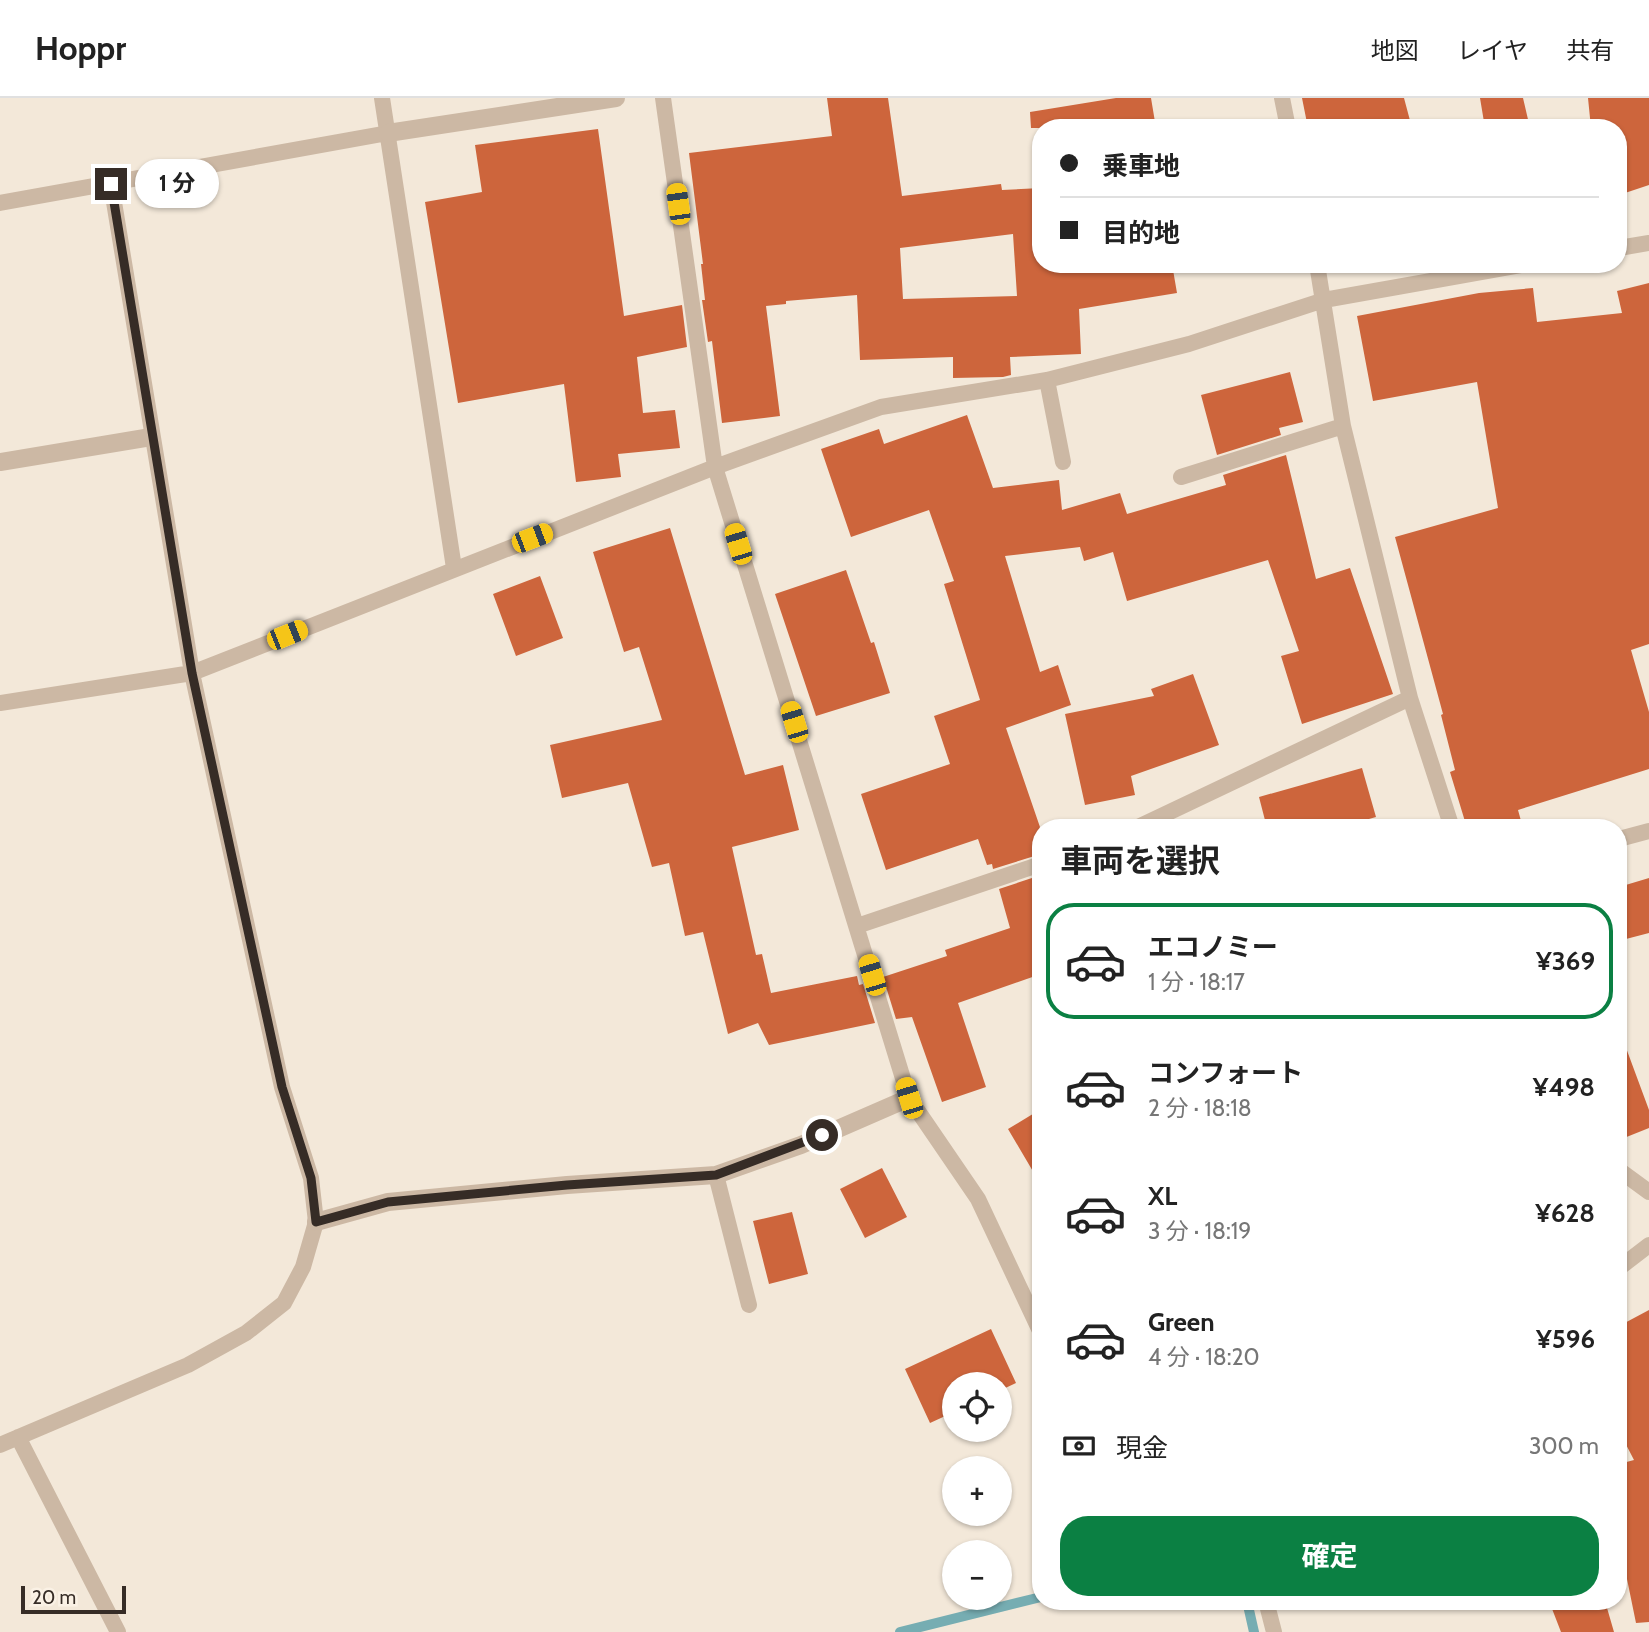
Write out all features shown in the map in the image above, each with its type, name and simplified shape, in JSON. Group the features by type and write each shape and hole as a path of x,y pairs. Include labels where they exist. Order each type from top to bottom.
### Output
{"street":[{"path":"388,133 616,98"},
{"path":"0,462 151,437"},
{"path":"316,1222 388,1202 567,1185 716,1175 801,1145 909,1098"}],"lane":[{"path":"382,98 454,568"},
{"path":"663,98 715,467 909,1098 978,1199 1032,1314"},
{"path":"1282,98 1286,119"},
{"path":"0,203 388,133"},
{"path":"0,1445 188,1365 246,1333 284,1303 303,1266 316,1222 311,1178 282,1087 192,673 111,184"},
{"path":"1627,247 1649,243"},
{"path":"1319,273 1343,426 1410,698 1449,819"},
{"path":"0,703 192,673 715,467 881,407 1047,380 1189,344 1324,300 1476,273"},
{"path":"1047,380 1063,462"},
{"path":"1181,477 1343,426"},
{"path":"1155,819 1410,698"},
{"path":"1627,837 1649,831"},
{"path":"857,926 1032,867"},
{"path":"716,1175 749,1305"},
{"path":"1627,1176 1649,1192"},
{"path":"1627,1262 1649,1245"},
{"path":"18,1437 118,1632"},
{"path":"1268,1610 1274,1632"}],"building":[{"path":"827,98 888,98 902,196 1001,184 1002,190 1032,188 1032,273 1174,273 1177,293 1079,309 1081,354 1010,357 1011,375 1003,377 953,378 953,357 860,360 857,295 786,301 786,304 766,306 780,416 722,423 712,341 708,342 702,300 705,300 703,264 689,153 832,136","holes":["1013,234 1017,296 903,299 900,248"]},
{"path":"1116,98 1151,98 1154,119 1032,119 1031,128 1030,112"},
{"path":"1302,98 1404,98 1410,119 1306,119"},
{"path":"1480,98 1523,98 1528,119 1484,119"},
{"path":"1588,98 1649,98 1649,185 1627,192 1627,119 1590,119"},
{"path":"598,129 624,316 682,305 687,347 637,357 643,413 675,410 680,448 618,454 621,477 576,482 564,384 458,403 425,202 482,192 475,145"},
{"path":"1649,283 1649,644 1631,650 1649,712 1649,769 1518,810 1520,819 1464,819 1450,772 1455,770 1441,715 1443,714 1395,537 1498,508 1477,382 1373,401 1357,316 1479,293 1533,288 1537,322 1622,313 1617,291"},
{"path":"1290,372 1303,422 1279,428 1281,435 1217,455 1201,395"},
{"path":"967,415 993,488 1059,480 1062,510 1120,493 1127,514 1226,485 1223,475 1286,455 1316,579 1350,568 1393,694 1302,724 1281,656 1299,651 1268,560 1127,601 1113,552 1084,561 1080,547 1005,556 1040,672 1058,665 1071,705 1006,728 1037,819 1032,819 1032,857 993,869 992,864 987,865 978,839 886,870 861,794 950,764 934,716 980,700 944,584 954,581 929,510 851,537 821,449 879,429 884,444"},
{"path":"670,528 745,775 783,765 799,830 732,847 756,955 762,954 771,993 857,976 859,985 863,984 875,1023 769,1045 758,1023 728,1034 703,932 685,936 669,863 652,867 628,783 562,798 550,745 662,720 639,647 624,652 593,552"},
{"path":"846,570 871,643 874,642 890,693 816,716 775,594"},
{"path":"540,576 563,638 516,656 493,594"},
{"path":"1193,674 1219,745 1131,776 1135,795 1085,805 1065,714 1154,696 1151,689"},
{"path":"1362,768 1376,817 1265,819 1259,797"},
{"path":"1032,878 1032,977 958,1003 986,1087 942,1102 912,1017 896,1019 883,977 947,956 945,950 1010,928 999,889"},
{"path":"1649,878 1649,933 1627,939 1627,885"},
{"path":"1627,1051 1649,1110 1649,1128 1627,1137"},
{"path":"1032,1114 1032,1170 1008,1129"},
{"path":"882,1168 907,1217 865,1238 840,1189"},
{"path":"792,1212 808,1274 769,1284 753,1221"},
{"path":"1649,1310 1649,1622 1636,1623 1627,1579 1627,1462 1634,1460 1627,1446 1627,1322"},
{"path":"991,1329 1011,1372 942,1372 942,1418 930,1423 905,1369"},
{"path":"1552,1610 1608,1610 1614,1632 1561,1632"}],"waterway":[{"path":"900,1632 1032,1599"},
{"path":"1249,1610 1254,1632"}],"route":[{"path":"111,184 192,673 282,1087 311,1178 316,1222 388,1202 567,1185 716,1175 822,1135"}]}
